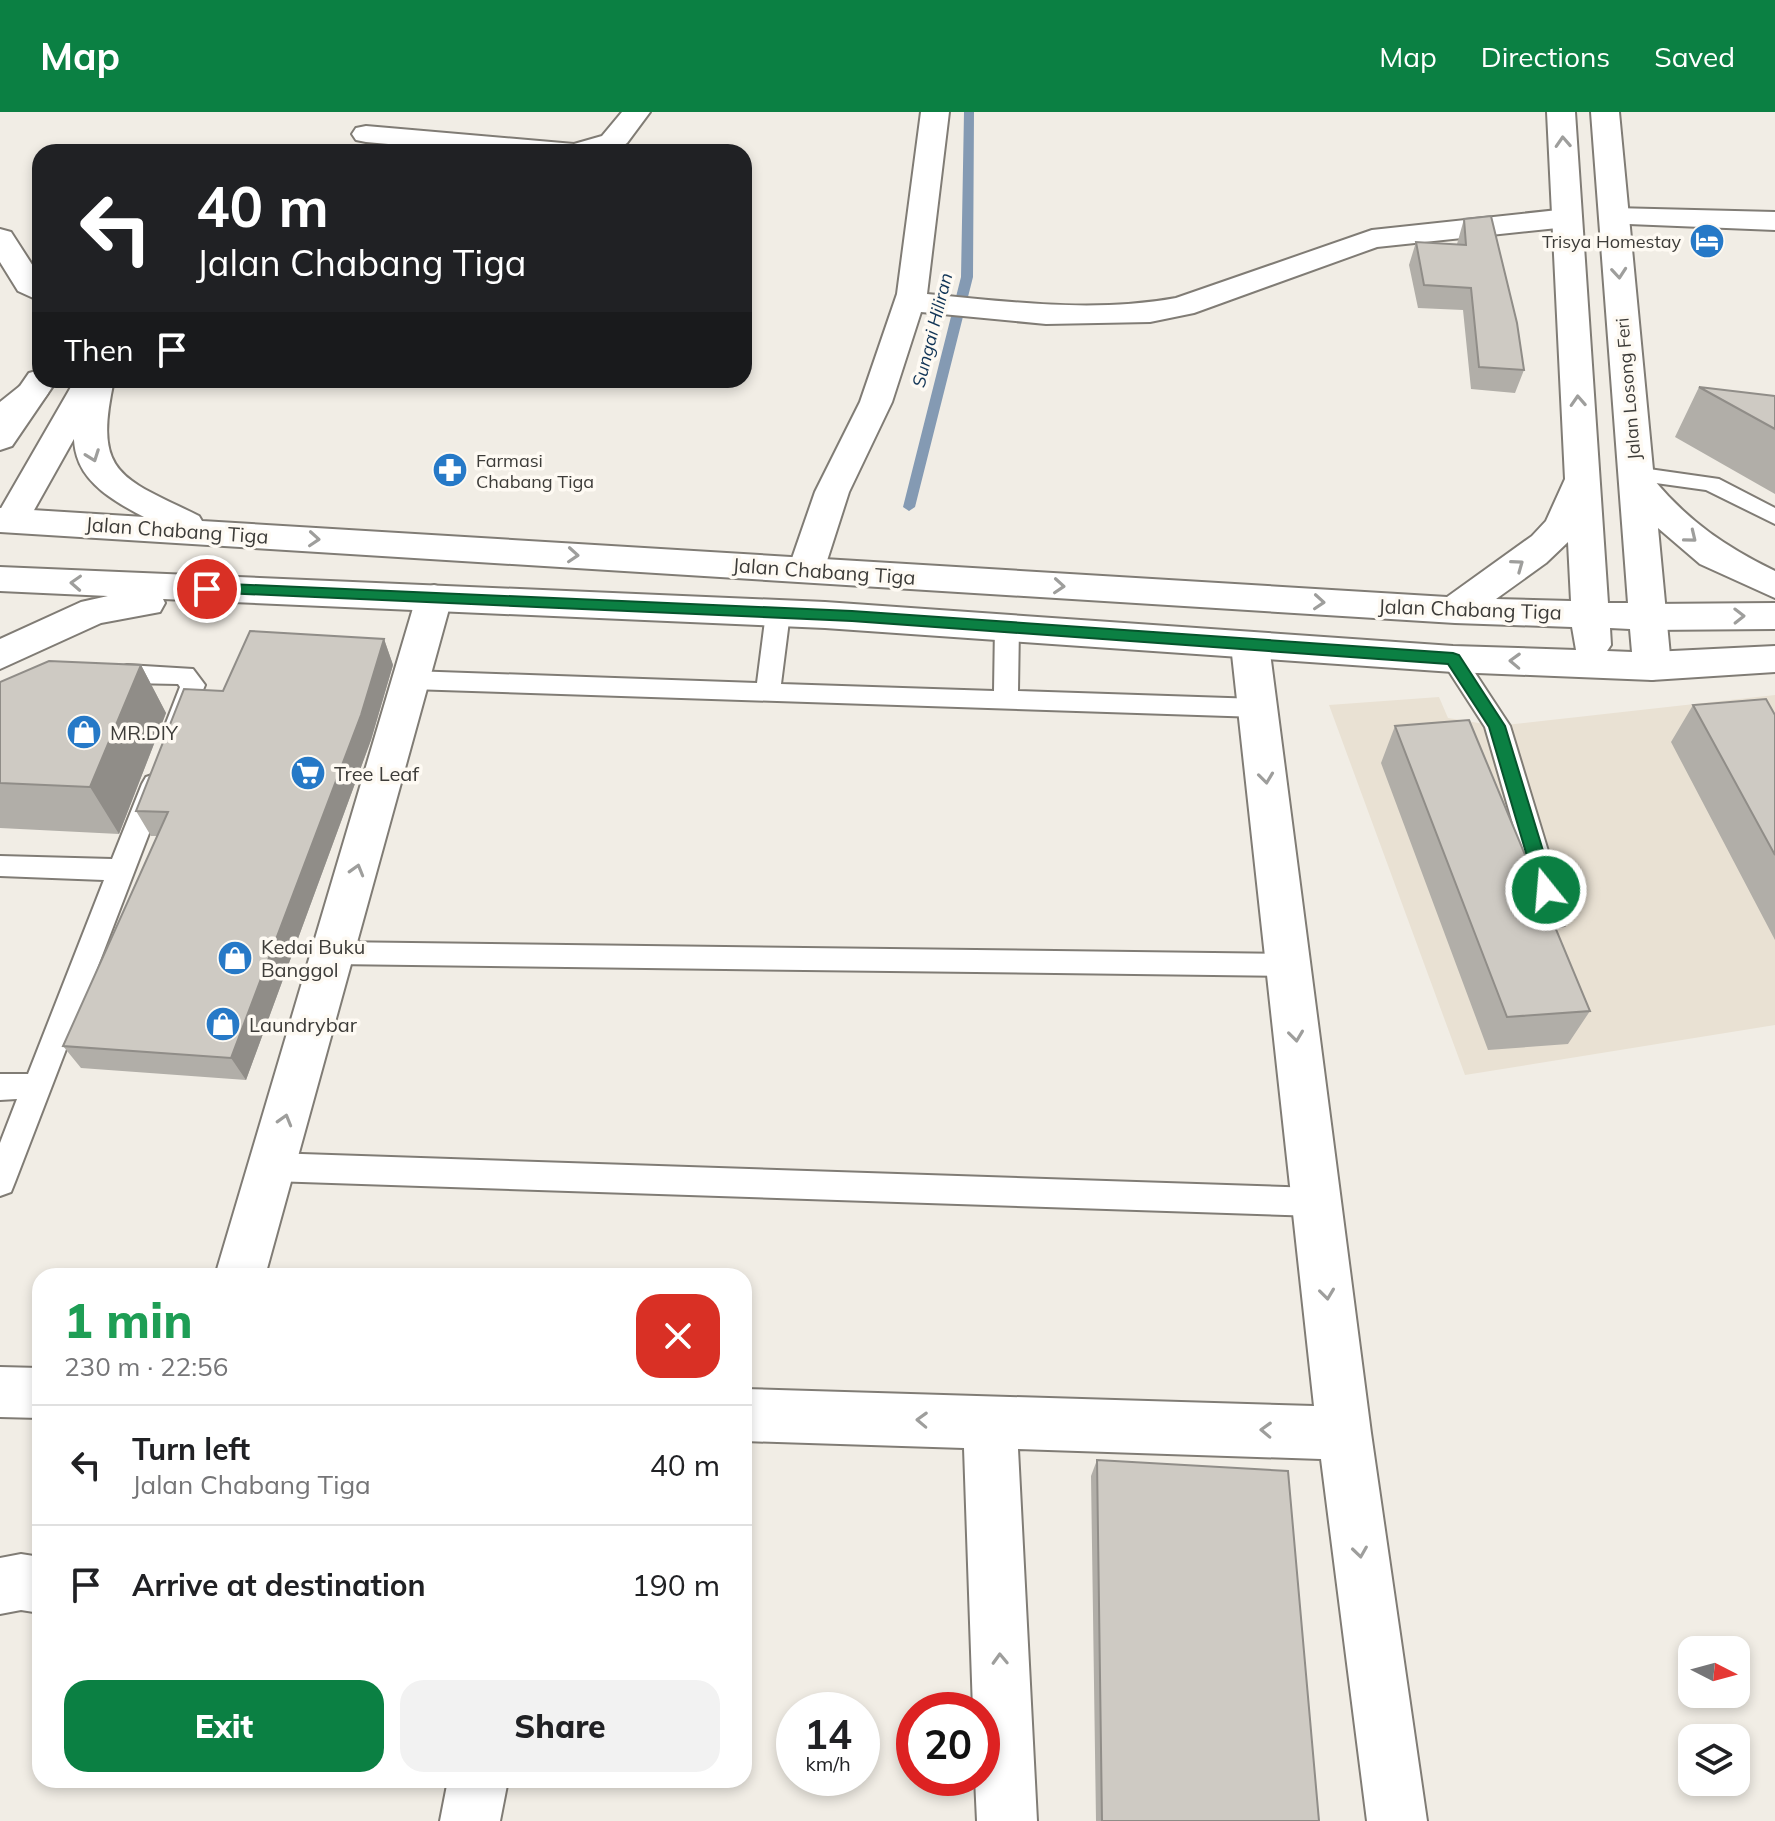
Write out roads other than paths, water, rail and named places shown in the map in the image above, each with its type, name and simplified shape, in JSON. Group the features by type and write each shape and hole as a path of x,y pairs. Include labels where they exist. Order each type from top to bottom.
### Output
{"main road":[{"path":"398,112 356,140 429,144"},
{"path":"611,144 636,112"},
{"path":"822,571 832,492 876,402 909,302 935,112"},
{"path":"1561,112 1593,665"},
{"name":"Jalan Losong Feri","path":"1605,112 1652,666"},
{"path":"1614,217 1775,221"},
{"path":"909,302 1114,315 1153,313 1183,306 1372,239 1567,218"},
{"path":"0,238 32,286"},
{"path":"0,418 35,388"},
{"path":"0,439 36,388"},
{"path":"4,528 86,388"},
{"path":"96,388 87,441 98,469 120,490 200,532"},
{"path":"1636,478 1662,513 1713,555 1775,586"},
{"path":"1455,610 1484,586 1519,567 1558,531 1582,479"},
{"name":"Jalan Chabang Tiga","path":"4,528 200,532 1455,610 1647,617 1775,616"},
{"path":"0,579 996,624 1453,659 1652,666 1775,659"},
{"path":"0,656 31,638 94,611 236,590"},
{"path":"242,1268 434,598"},
{"path":"1250,645 1344,1433 1397,1821"},
{"path":"0,1392 32,1393"},
{"path":"752,1415 1344,1433"},
{"path":"990,1422 1007,1821"},
{"path":"0,1586 21,1582 32,1584"},
{"path":"470,1821 476,1788"}],"lane":[{"path":"1636,478 1711,484 1775,517"},
{"path":"768,692 778,613"},
{"path":"996,624 1006,700"},
{"path":"1453,659 1497,726 1554,917"},
{"path":"0,1182 193,685 184,675 127,674 90,687"},
{"path":"411,680 1258,708"},
{"path":"0,866 121,870"},
{"path":"333,953 1288,965"},
{"path":"0,1087 38,1086"},
{"path":"272,1167 1316,1202"}],"waterway":[{"name":"Sungai Hiliran","path":"909,507 967,277 969,112"}],"place":[{"name":"Trisya Homestay","path":"1707,241"},
{"name":"Farmasi Chabang Tiga","path":"450,470"},
{"name":"MR.DIY","path":"84,732"},
{"name":"Tree Leaf","path":"308,773"},
{"name":"Kedai Buku Banggol","path":"235,958"},
{"name":"Laundrybar","path":"223,1024"}]}
